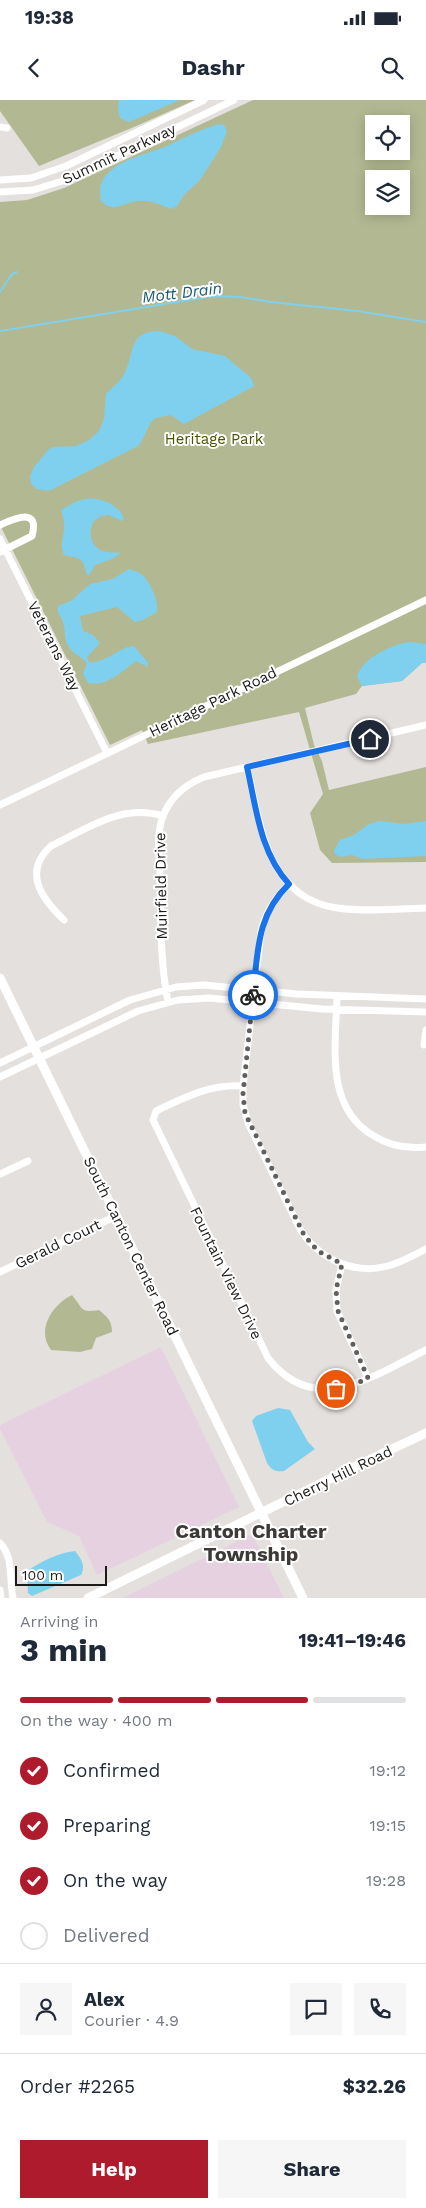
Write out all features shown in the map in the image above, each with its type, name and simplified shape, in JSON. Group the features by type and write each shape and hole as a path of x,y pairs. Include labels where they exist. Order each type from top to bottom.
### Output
{"main road":[{"name":"South Canton Center Road","path":"0,978 260,1514 303,1598"},
{"name":"Cherry Hill Road","path":"88,1598 426,1433"}],"street":[{"name":"Summit Parkway","path":"0,180 31,178 66,166 204,100"},
{"name":"Summit Parkway","path":"0,192 33,190 70,179 234,100"},
{"path":"0,525 18,516 26,516 32,520 34,528 32,536 2,550"},
{"name":"Veterans Way","path":"0,539 2,550 107,753"},
{"name":"Heritage Park Road","path":"0,805 426,600"},
{"name":"Muirfield Drive","path":"168,1002 162,963 159,839 163,816 174,797 190,783 204,777 426,725"},
{"path":"247,767 268,850 277,869 289,884 312,900 332,907 350,909 426,908"},
{"path":"64,920 48,903 37,883 37,866 45,851 51,846 121,813 143,812 163,816"},
{"path":"289,884 273,902 264,920 243,1086 243,1104 248,1123 300,1229 318,1251 342,1264 367,1269 388,1266 426,1249"},
{"path":"0,1063 118,1006 143,995 166,989 204,985 337,996 426,999"},
{"path":"337,996 336,1080 341,1099 350,1114 364,1130 383,1141 404,1147 426,1147"},
{"path":"0,1077 123,1018 168,1002 209,998 336,1010 426,1012"},
{"path":"118,1006 123,1018"},
{"path":"424,1046 426,1030"},
{"name":"Fountain View Drive","path":"243,1086 220,1086 197,1092 156,1112 153,1117 153,1123 264,1350 274,1365 293,1381 317,1389 342,1388 368,1378 426,1350"},
{"path":"0,1174 28,1161"},
{"name":"Gerald Court","path":"0,1272 116,1216"},
{"path":"342,1264 336,1290 338,1311 368,1378"},
{"path":"0,1543 6,1549 10,1561 13,1598"},
{"path":"0,1590 1,1598"}],"shaded area":[{"path":"161,1347 239,1507 97,1575 79,1536 47,1522 0,1429 0,1425"},
{"path":"252,1534 284,1598 123,1598"}],"green space":[{"path":"0,100 195,100 39,166 0,111"},
{"name":"Heritage Park","path":"253,100 426,100 426,663 422,663 402,681 362,686 356,694 305,708 314,745 322,761 329,790 426,767 426,862 332,863 320,850 310,813 323,794 299,712 148,744 142,730 110,745 0,525 0,202 27,200 64,188"},
{"path":"72,1295 83,1309 88,1311 99,1310 110,1322 112,1332 96,1338 92,1349 80,1352 51,1350 45,1334 48,1319 58,1305"}],"water":[{"path":"119,100 180,100 129,122 120,118"},
{"path":"219,124 224,125 227,131 221,147 200,180 184,195 177,206 171,209 143,201 110,207 101,201 100,189 102,180 117,166 125,161"},
{"path":"159,331 175,336 192,349 225,356 251,378 254,386 184,424 171,415 155,418 138,446 49,491 36,489 31,483 30,476 34,467 49,449 53,447 76,446 89,440 99,431 104,419 106,394 123,376 137,340 141,335"},
{"path":"91,498 111,504 119,510 124,519 122,521 109,515 101,516 93,522 91,537 95,546 103,551 121,553 112,559 95,565 89,575 87,575 83,562 78,558 64,555 62,544 64,523 61,510 77,501"},
{"path":"129,569 141,574 148,581 155,597 157,612 135,622 117,607 80,616 83,631 93,635 100,643 87,657 89,662 95,662 134,646 148,663 148,667 136,661 108,681 95,684 88,683 83,674 87,663 69,647 65,638 63,623 58,613 58,606 71,601 90,584 113,579"},
{"path":"410,642 426,644 426,663 422,663 402,681 362,686 357,677 364,664 386,649"},
{"path":"380,821 404,824 426,821 426,856 363,859 352,855 340,857 335,854 334,850 340,840 354,835 369,824"},
{"path":"278,1408 290,1410 308,1442 315,1449 284,1471 276,1471 267,1463 252,1421 256,1416"},
{"path":"75,1551 83,1565 81,1575 32,1596 28,1593 27,1571 50,1558"}],"waterway":[{"path":"0,292 12,274 17,272"},
{"name":"Mott Drain","path":"0,331 213,296 240,297 357,311 426,322"}],"way so far":[{"path":"253,995 243,1094 243,1104 248,1123 304,1235 318,1251 342,1264 336,1290 338,1311 368,1378 353,1385 336,1389"}],"district":[{"name":"Canton Charter Township","path":"251,1542"}],"route":[{"path":"253,995 261,931 266,913 281,891 289,884 277,869 264,841 247,767 370,739"}]}
